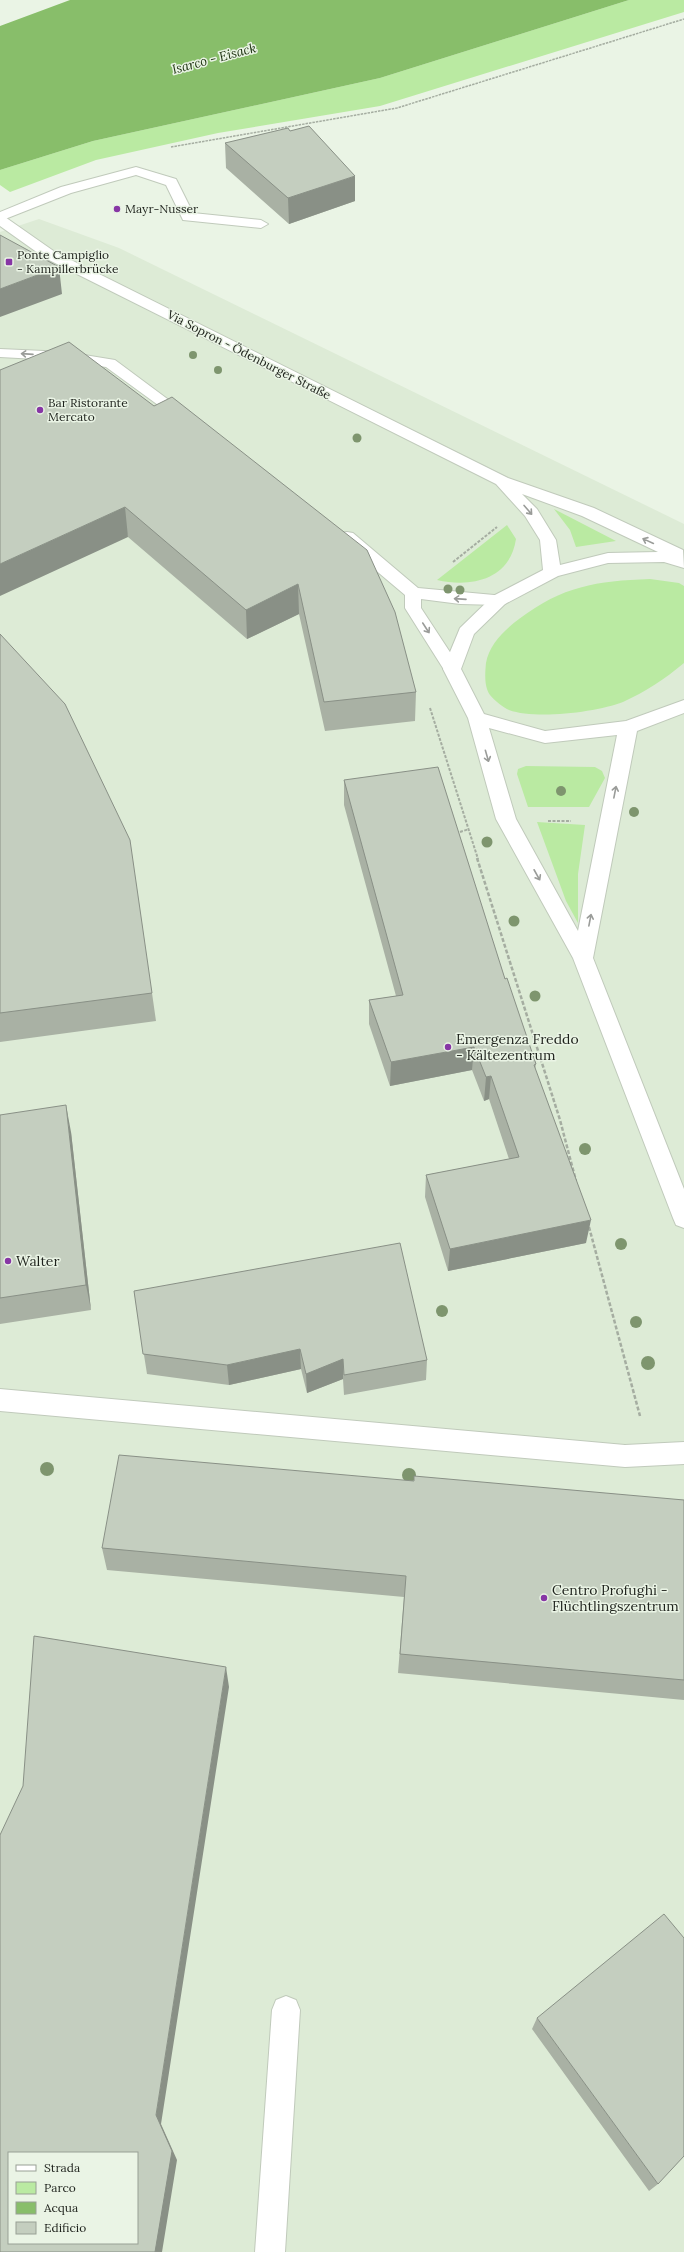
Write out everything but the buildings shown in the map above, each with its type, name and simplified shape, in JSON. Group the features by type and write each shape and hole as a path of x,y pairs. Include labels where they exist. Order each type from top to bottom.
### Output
{"street":[{"name":"Via Sopron - Ödenburger Straße","path":"0,220 50,255 502,481"},
{"path":"502,481 588,512 684,558"},
{"path":"502,481 531,513 548,540 552,572"},
{"path":"684,562 665,557 608,558 552,572 499,600 466,632 452,669 477,718 506,819 583,958 684,1218"},
{"path":"477,718 545,737 628,727 684,706"},
{"path":"583,958 628,727"},
{"path":"0,1400 625,1456 684,1453"}],"lane":[{"path":"0,217 66,190 136,171 171,182 188,217 261,224"},
{"path":"0,353 64,356 110,363 196,426"},
{"path":"44,367 64,356"},
{"path":"335,528 366,551 414,593 460,599 499,600"},
{"path":"414,593 413,608 452,669"},
{"path":"270,2252 286,2010"}],"path":[{"path":"170,148 214,138 397,108 684,19"},
{"path":"428,703 560,1120 578,1188"},
{"path":"506,819 609,822"},
{"path":"589,1226 641,1414 625,1456"}],"shaded area":[{"path":"39,219 119,248 684,524 684,2252 0,2252 0,232"}],"green space":[{"path":"629,0 684,0 684,12 380,106 218,133 96,160 10,192 0,185 0,170 93,141 380,78"},
{"path":"554,509 616,541 576,547 570,530"},
{"path":"507,525 516,539 512,553 498,572 488,578 464,583 437,580"},
{"path":"650,579 679,583 684,586 684,663 655,685 623,702 612,706 566,714 535,714 509,710 490,695 485,680 485,671 490,650 498,638 519,619 550,599 581,587 613,581"},
{"path":"526,766 595,767 602,771 605,778 589,807 528,807 517,774 518,769"},
{"path":"537,822 585,825 578,874 578,923 566,901"}],"water":[{"name":"Isarco - Eisack","path":"70,0 629,0 380,78 93,141 0,170 0,26"}],"place":[{"name":"Mayr-Nusser","path":"117,209"},
{"name":"Ponte Campiglio - Kampillerbrücke","path":"9,262"},
{"name":"Bar Ristorante Mercato","path":"40,410"},
{"name":"Emergenza Freddo - Kältezentrum","path":"448,1047"},
{"name":"Walter","path":"8,1261"},
{"name":"Centro Profughi - Flüchtlingszentrum","path":"544,1598"}]}
